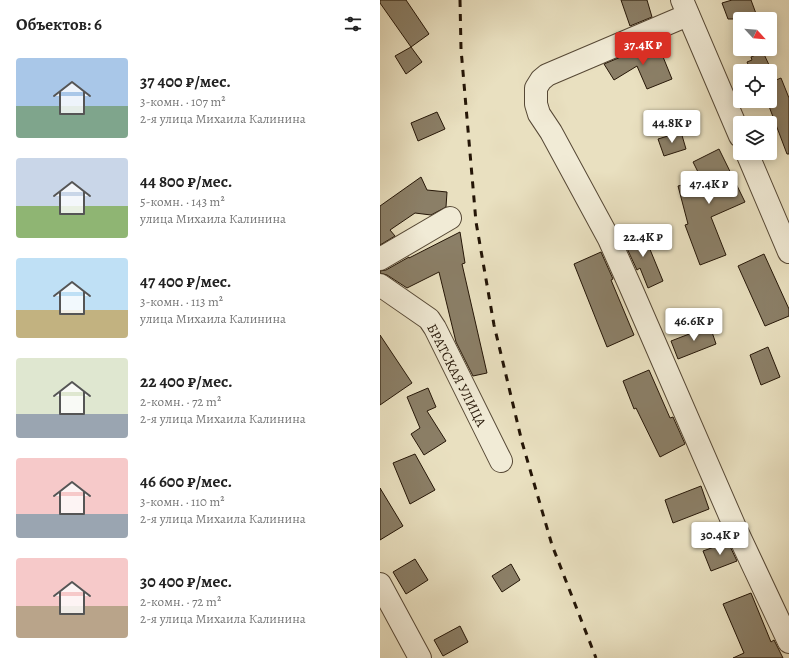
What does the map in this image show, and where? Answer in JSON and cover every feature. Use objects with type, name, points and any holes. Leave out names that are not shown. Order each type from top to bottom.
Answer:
[{"type":"street","points":[[733,120],[685,7],[547,75],[540,80],[536,88],[536,104],[539,114],[551,132],[608,239],[634,295],[734,525],[789,642]]},
{"type":"street","points":[[750,160],[789,252]]},
{"type":"street","points":[[380,259],[450,218]]},
{"type":"street","name":"БРАТСКАЯ УЛИЦА","points":[[380,285],[429,319],[435,328],[501,461]]},
{"type":"street","points":[[380,584],[420,658]]},
{"type":"building","points":[[380,0],[406,0],[429,34],[411,47],[380,3]]},
{"type":"building","points":[[621,0],[647,0],[652,17],[630,26]]},
{"type":"building","points":[[732,0],[751,0],[755,12],[733,12],[733,19],[728,19],[722,3]]},
{"type":"building","points":[[657,42],[672,79],[647,89],[637,66],[614,80],[604,64]]},
{"type":"building","points":[[411,47],[422,62],[406,74],[395,56]]},
{"type":"building","points":[[765,56],[769,64],[748,64],[747,62],[752,60],[751,57]]},
{"type":"building","points":[[781,78],[789,98],[789,154],[787,154],[777,128],[777,116],[773,116],[770,108],[777,108],[777,80]]},
{"type":"building","points":[[437,112],[445,129],[418,141],[411,123]]},
{"type":"building","points":[[681,132],[686,149],[664,156],[658,139]]},
{"type":"building","points":[[719,149],[745,202],[711,217],[726,255],[700,265],[685,225],[688,224],[678,186],[702,180],[693,162]]},
{"type":"building","points":[[421,177],[427,190],[447,192],[446,207],[431,215],[415,213],[390,230],[395,236],[380,245],[380,206]]},
{"type":"building","points":[[642,230],[663,281],[648,288],[640,268],[637,270],[624,242],[628,240],[627,236]]},
{"type":"building","points":[[460,232],[465,263],[462,264],[487,373],[473,376],[456,342],[439,272],[407,288],[387,275],[380,273],[380,271],[386,270]]},
{"type":"building","points":[[601,252],[634,335],[607,347],[574,264]]},
{"type":"building","points":[[764,254],[789,309],[789,316],[765,326],[738,266]]},
{"type":"building","points":[[710,326],[716,344],[678,359],[671,341]]},
{"type":"building","points":[[380,335],[412,383],[380,405]]},
{"type":"building","points":[[768,347],[780,377],[761,385],[750,355]]},
{"type":"building","points":[[649,370],[670,418],[673,417],[685,444],[660,457],[636,408],[634,409],[623,381]]},
{"type":"building","points":[[428,388],[436,407],[427,411],[446,441],[424,455],[411,434],[420,428],[407,397]]},
{"type":"building","points":[[415,454],[435,490],[410,504],[393,463]]},
{"type":"building","points":[[701,486],[709,509],[673,523],[665,500]]},
{"type":"building","points":[[380,488],[403,526],[380,540]]},
{"type":"building","points":[[728,542],[737,561],[711,571],[703,551]]},
{"type":"building","points":[[415,559],[428,580],[406,594],[393,572]]},
{"type":"building","points":[[511,564],[520,580],[502,592],[492,576]]},
{"type":"building","points":[[751,593],[771,642],[774,640],[783,658],[733,658],[744,653],[723,604]]},
{"type":"building","points":[[460,626],[468,642],[443,656],[434,640]]},
{"type":"railway","points":[[460,0],[461,49],[476,222],[494,325],[522,442],[552,545],[596,658]]}]
